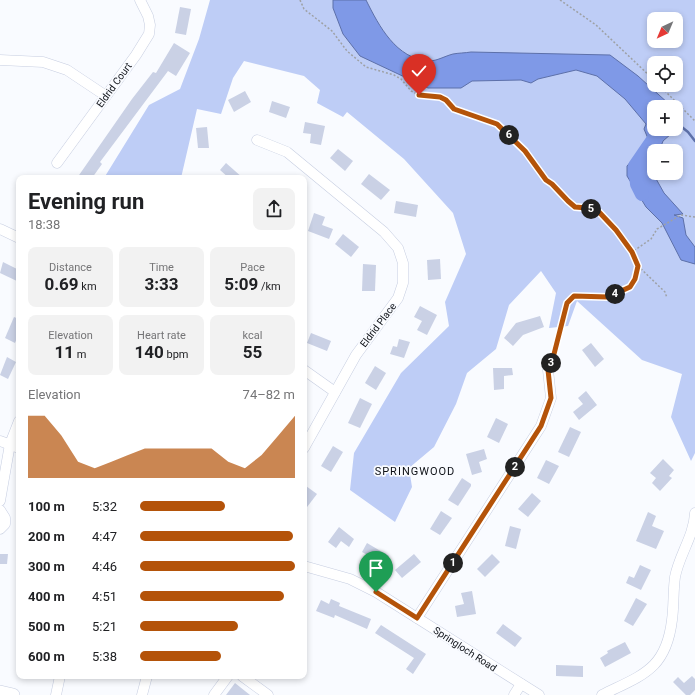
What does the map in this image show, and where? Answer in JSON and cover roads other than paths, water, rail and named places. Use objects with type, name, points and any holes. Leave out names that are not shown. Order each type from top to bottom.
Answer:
[{"type":"main road","points":[[0,692],[13,695]]},
{"type":"street","name":"Eldrid Court","points":[[57,163],[149,34],[150,25],[148,16],[140,0]]},
{"type":"street","points":[[0,60],[42,62],[67,70],[106,96]]},
{"type":"street","name":"Eldrid Place","points":[[257,140],[287,152],[384,232],[398,248],[402,258],[403,283],[398,298],[356,355],[307,443]]},
{"type":"street","points":[[0,229],[16,237]]},
{"type":"street","points":[[417,618],[541,426],[551,398],[548,370]]},
{"type":"street","points":[[307,372],[335,392]]},
{"type":"street","points":[[0,501],[10,444],[16,429]]},
{"type":"street","points":[[0,510],[5,518],[4,524],[0,529]]},
{"type":"street","points":[[602,695],[639,677],[651,669],[661,659],[667,645],[672,621],[676,576],[694,525],[695,513]]},
{"type":"street","name":"Springloch Road","points":[[307,567],[350,579],[376,592],[539,695]]},
{"type":"street","points":[[56,695],[59,679]]},
{"type":"street","points":[[142,695],[146,679]]},
{"type":"street","points":[[214,695],[226,679]]},
{"type":"street","points":[[246,679],[268,695]]},
{"type":"street","points":[[514,695],[521,684]]},
{"type":"water","points":[[333,0],[366,0],[390,40],[398,48],[417,59],[432,61],[453,54],[471,52],[610,55],[647,84],[647,92],[656,92],[665,100],[647,100],[647,136],[669,136],[662,144],[647,144],[647,180],[657,180],[664,193],[683,214],[674,215],[683,218],[686,235],[695,247],[695,264],[681,260],[662,223],[646,207],[627,176],[627,166],[649,141],[644,129],[646,124],[625,99],[597,76],[576,70],[538,79],[531,83],[521,80],[472,81],[461,88],[428,88],[360,56],[343,34],[333,8]]},
{"type":"waterway","points":[[683,128],[695,141]]},
{"type":"waterway","points":[[642,194],[637,184],[635,166],[656,136]]},
{"type":"district","name":"SPRINGWOOD","points":[[415,471]]}]
